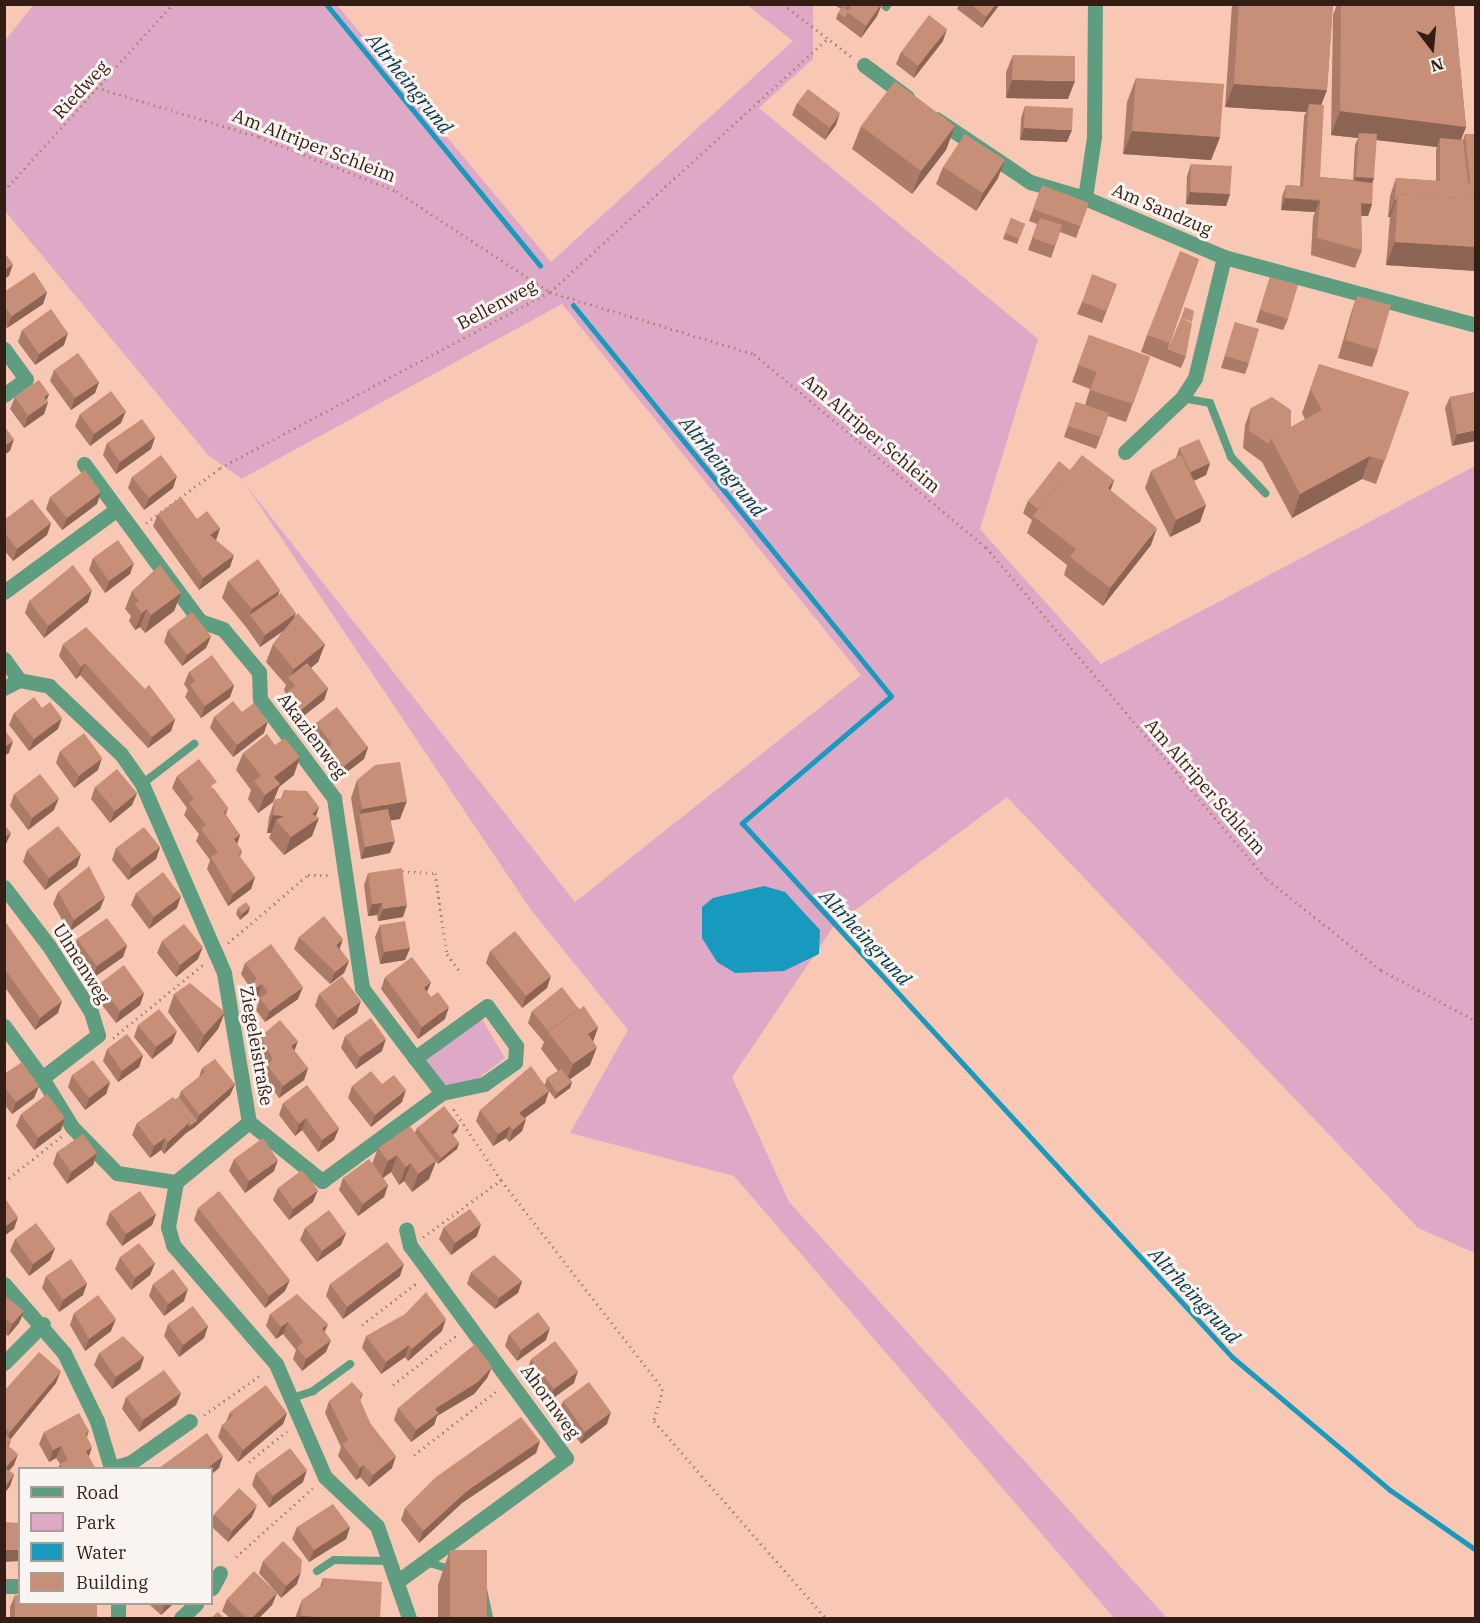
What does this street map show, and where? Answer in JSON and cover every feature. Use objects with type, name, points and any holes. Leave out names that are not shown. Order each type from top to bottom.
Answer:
[{"type":"street","points":[[1085,198],[1094,137],[1095,4]]},
{"type":"street","name":"Am Sandzug","points":[[864,65],[1030,182],[1085,198],[1224,257],[1476,325]]},
{"type":"street","points":[[1125,452],[1182,398],[1195,378],[1224,257]]},
{"type":"street","points":[[4,349],[26,379],[4,395]]},
{"type":"street","name":"Akazienweg","points":[[84,464],[200,621],[224,629],[259,672],[260,699],[334,798],[362,988],[442,1093]]},
{"type":"street","points":[[4,592],[117,509]]},
{"type":"street","points":[[4,659],[19,680],[4,688]]},
{"type":"street","name":"Ziegeleistraße","points":[[19,680],[49,686],[121,754],[141,784],[224,973],[249,1122],[176,1182]]},
{"type":"street","name":"Ulmenweg","points":[[4,887],[50,946],[91,1012],[98,1035]]},
{"type":"street","points":[[249,1122],[322,1182],[442,1093],[484,1084],[515,1062],[516,1046],[487,1006],[415,1058]]},
{"type":"street","points":[[4,1026],[42,1078],[72,1127],[117,1173],[176,1182],[168,1227],[173,1245],[276,1364],[292,1398],[299,1422],[325,1477],[377,1526],[409,1618]]},
{"type":"street","points":[[42,1078],[98,1035]]},
{"type":"street","name":"Ahornweg","points":[[398,1581],[429,1563],[566,1458],[410,1246],[406,1229]]},
{"type":"street","points":[[4,1284],[43,1324],[77,1378],[112,1467]]},
{"type":"street","points":[[4,1363],[43,1324]]},
{"type":"street","points":[[116,1467],[130,1463],[190,1421]]},
{"type":"street","points":[[213,1586],[220,1573]]},
{"type":"street","points":[[181,1618],[195,1605]]},
{"type":"lane","points":[[1182,398],[1210,403],[1231,457],[1265,493]]},
{"type":"lane","points":[[141,784],[194,744]]},
{"type":"lane","points":[[292,1398],[313,1391],[350,1364]]},
{"type":"lane","points":[[317,1571],[334,1560],[391,1561]]},
{"type":"lane","points":[[429,1563],[473,1574],[489,1604],[489,1618]]},
{"type":"path","name":"Riedweg","points":[[4,191],[102,88],[173,4]]},
{"type":"path","points":[[783,4],[826,40],[864,65]]},
{"type":"path","name":"Bellenweg","points":[[135,531],[220,468],[550,292],[826,40]]},
{"type":"path","name":"Am Altriper Schleim","points":[[102,88],[259,137],[396,191],[550,292],[754,354],[986,547],[1267,879],[1381,970],[1476,1021]]},
{"type":"path","points":[[384,872],[435,873],[447,954],[461,973]]},
{"type":"path","points":[[98,1035],[115,1038],[308,875],[328,874],[345,884]]},
{"type":"path","points":[[442,1093],[501,1180],[663,1389],[654,1421],[826,1618]]},
{"type":"path","points":[[4,1182],[72,1127]]},
{"type":"path","points":[[410,1246],[501,1180]]},
{"type":"path","points":[[362,1325],[430,1273]]},
{"type":"path","points":[[393,1385],[469,1325]]},
{"type":"path","points":[[190,1421],[276,1364]]},
{"type":"path","points":[[414,1455],[510,1380]]},
{"type":"path","points":[[249,1462],[299,1422]]},
{"type":"path","points":[[236,1557],[325,1477]]},
{"type":"green space","points":[[33,5],[337,5],[551,262],[793,41],[747,5],[813,5],[813,59],[759,108],[1038,339],[980,529],[1101,664],[1475,466],[1475,1253],[1418,1228],[1007,797],[834,926],[732,1077],[789,1202],[1167,1618],[1114,1618],[734,1176],[570,1133],[628,1030],[531,910],[245,485],[575,902],[861,675],[562,304],[241,479],[209,456],[5,211],[4,42]]},
{"type":"green space","points":[[482,1019],[505,1058],[471,1084],[441,1090],[420,1059]]},
{"type":"water","points":[[764,886],[785,892],[820,930],[819,954],[784,971],[735,973],[717,962],[702,938],[702,907],[713,898]]},
{"type":"building","points":[[853,4],[881,4],[866,26],[847,12]]},
{"type":"building","points":[[971,4],[996,4],[986,17]]},
{"type":"building","points":[[1239,4],[1333,4],[1327,90],[1234,84]]},
{"type":"building","points":[[1341,4],[1454,4],[1466,127],[1340,111]]},
{"type":"building","points":[[843,6],[848,11],[845,18],[838,13]]},
{"type":"building","points":[[929,15],[947,29],[918,66],[901,52]]},
{"type":"building","points":[[1013,55],[1075,56],[1075,81],[1012,80]]},
{"type":"building","points":[[1136,78],[1224,84],[1220,137],[1132,131]]},
{"type":"building","points":[[895,81],[955,126],[921,171],[861,126]]},
{"type":"building","points":[[808,89],[840,113],[830,128],[797,103]]},
{"type":"building","points":[[1309,104],[1324,105],[1320,177],[1373,183],[1372,204],[1285,198],[1286,185],[1303,187]]},
{"type":"building","points":[[1025,106],[1073,108],[1072,130],[1024,128]]},
{"type":"building","points":[[1359,133],[1377,134],[1374,178],[1356,177]]},
{"type":"building","points":[[965,134],[1005,160],[983,193],[943,167]]},
{"type":"building","points":[[1465,134],[1476,134],[1476,199],[1398,194],[1395,200],[1396,178],[1470,183]]},
{"type":"building","points":[[1440,138],[1463,140],[1468,183],[1440,181]]},
{"type":"building","points":[[1191,164],[1232,166],[1230,194],[1190,192]]},
{"type":"building","points":[[1042,185],[1089,203],[1080,226],[1033,209]]},
{"type":"building","points":[[1398,194],[1476,199],[1476,247],[1395,242]]},
{"type":"building","points":[[1320,199],[1361,202],[1362,250],[1317,238]]},
{"type":"building","points":[[1011,218],[1025,224],[1019,239],[1005,233]]},
{"type":"building","points":[[1040,218],[1062,225],[1055,246],[1032,238]]},
{"type":"building","points":[[1180,251],[1199,259],[1170,343],[1147,335]]},
{"type":"building","points":[[4,252],[13,264],[4,270]]},
{"type":"building","points":[[34,272],[47,292],[12,316],[4,306],[4,292]]},
{"type":"building","points":[[1092,274],[1117,284],[1106,311],[1082,302]]},
{"type":"building","points":[[1270,277],[1298,285],[1288,319],[1260,310]]},
{"type":"building","points":[[1357,296],[1391,305],[1378,350],[1345,340]]},
{"type":"building","points":[[1185,307],[1194,311],[1192,322],[1181,318]]},
{"type":"building","points":[[51,309],[68,333],[39,354],[22,330]]},
{"type":"building","points":[[1181,318],[1192,323],[1186,356],[1168,349]]},
{"type":"building","points":[[1235,322],[1259,329],[1249,363],[1225,356]]},
{"type":"building","points":[[1089,335],[1150,357],[1133,404],[1090,390],[1097,372],[1078,365]]},
{"type":"building","points":[[78,353],[99,382],[75,398],[54,370]]},
{"type":"building","points":[[1319,364],[1409,392],[1385,461],[1370,456],[1300,494],[1271,438],[1322,410],[1311,390]]},
{"type":"building","points":[[39,380],[49,394],[44,397],[48,402],[28,416],[15,397]]},
{"type":"building","points":[[111,391],[126,411],[94,434],[80,414]]},
{"type":"building","points":[[1476,392],[1476,430],[1457,434],[1450,397]]},
{"type":"building","points":[[1272,397],[1291,410],[1291,427],[1271,438],[1269,444],[1249,431],[1251,408]]},
{"type":"building","points":[[1076,402],[1109,413],[1101,437],[1068,426]]},
{"type":"building","points":[[142,419],[155,437],[120,462],[107,443]]},
{"type":"building","points":[[4,426],[14,439],[4,446]]},
{"type":"building","points":[[1199,439],[1210,463],[1191,472],[1179,448]]},
{"type":"building","points":[[161,455],[177,476],[149,498],[132,477]]},
{"type":"building","points":[[1082,455],[1114,480],[1108,488],[1157,528],[1110,588],[1070,557],[1076,549],[1033,516]]},
{"type":"building","points":[[1181,455],[1206,505],[1176,520],[1151,471]]},
{"type":"building","points":[[1059,461],[1070,470],[1038,509],[1028,501]]},
{"type":"building","points":[[85,470],[101,492],[67,518],[50,497]]},
{"type":"building","points":[[181,497],[197,519],[207,511],[220,528],[210,535],[234,555],[203,578],[158,514]]},
{"type":"building","points":[[32,499],[51,523],[17,549],[4,532],[4,520]]},
{"type":"building","points":[[118,540],[134,563],[109,581],[93,558]]},
{"type":"building","points":[[258,559],[280,590],[252,609],[228,581]]},
{"type":"building","points":[[73,565],[92,590],[48,626],[29,601]]},
{"type":"building","points":[[160,565],[181,593],[151,615],[147,609],[142,613],[135,604],[139,601],[132,591]]},
{"type":"building","points":[[281,593],[296,613],[265,635],[250,615]]},
{"type":"building","points":[[192,612],[211,636],[187,655],[168,630]]},
{"type":"building","points":[[298,613],[325,644],[294,669],[273,644]]},
{"type":"building","points":[[86,627],[145,689],[149,685],[175,719],[152,737],[85,663],[81,667],[63,644]]},
{"type":"building","points":[[212,655],[234,685],[205,706],[190,685],[195,681],[189,672]]},
{"type":"building","points":[[307,663],[328,688],[301,710],[287,692],[295,686],[288,678]]},
{"type":"building","points":[[34,697],[42,708],[50,702],[62,718],[34,739],[14,713]]},
{"type":"building","points":[[233,701],[242,712],[254,703],[268,721],[237,745],[214,717]]},
{"type":"building","points":[[337,707],[368,747],[343,767],[328,747],[332,744],[316,723]]},
{"type":"building","points":[[4,729],[13,741],[4,747]]},
{"type":"building","points":[[84,733],[102,758],[79,776],[60,751]]},
{"type":"building","points":[[267,734],[275,745],[285,738],[300,757],[274,777],[280,784],[265,795],[254,781],[261,776],[243,753]]},
{"type":"building","points":[[199,759],[217,782],[211,786],[228,808],[223,812],[240,835],[234,839],[242,851],[238,854],[255,877],[233,894],[211,857],[218,852],[201,829],[206,825],[189,803],[194,799],[177,776]]},
{"type":"building","points":[[400,762],[407,801],[362,809],[357,780],[375,765]]},
{"type":"building","points":[[117,769],[137,793],[115,811],[95,787]]},
{"type":"building","points":[[40,774],[59,798],[32,818],[14,794]]},
{"type":"building","points":[[284,790],[307,791],[319,807],[312,814],[319,818],[291,837],[276,820],[284,816],[273,815],[275,799],[283,798]]},
{"type":"building","points":[[388,809],[395,841],[365,847],[359,814]]},
{"type":"building","points":[[4,824],[11,833],[4,837]]},
{"type":"building","points":[[58,826],[81,854],[49,878],[27,850]]},
{"type":"building","points":[[144,827],[160,847],[132,868],[116,848]]},
{"type":"building","points":[[89,866],[105,897],[74,920],[58,892]]},
{"type":"building","points":[[402,868],[407,905],[383,909],[382,903],[372,904],[368,873]]},
{"type":"building","points":[[163,872],[181,896],[154,917],[136,893]]},
{"type":"building","points":[[246,902],[250,907],[242,914],[238,908]]},
{"type":"building","points":[[324,916],[343,939],[336,945],[349,961],[335,972],[299,937]]},
{"type":"building","points":[[107,918],[127,945],[97,966],[77,939]]},
{"type":"building","points":[[4,920],[62,1001],[40,1018],[4,968]]},
{"type":"building","points":[[405,921],[410,948],[384,952],[380,925]]},
{"type":"building","points":[[184,924],[203,947],[180,965],[162,941]]},
{"type":"building","points":[[515,931],[551,976],[526,996],[490,951]]},
{"type":"building","points":[[271,944],[303,987],[270,1011],[260,998],[268,992],[262,984],[253,990],[250,985],[257,979],[245,963]]},
{"type":"building","points":[[412,957],[431,982],[424,988],[431,997],[438,992],[449,1007],[422,1027],[385,977]]},
{"type":"building","points":[[124,965],[144,993],[120,1011],[99,984]]},
{"type":"building","points":[[342,976],[361,1001],[338,1018],[319,994]]},
{"type":"building","points":[[190,983],[225,1012],[204,1035],[174,994]]},
{"type":"building","points":[[562,987],[579,1009],[548,1031],[532,1011]]},
{"type":"building","points":[[584,1006],[598,1027],[588,1034],[597,1047],[573,1064],[548,1032]]},
{"type":"building","points":[[159,1009],[177,1031],[156,1047],[138,1025]]},
{"type":"building","points":[[371,1018],[386,1039],[360,1057],[345,1036]]},
{"type":"building","points":[[280,1020],[298,1041],[291,1046],[308,1068],[283,1086],[267,1065],[273,1060],[261,1036]]},
{"type":"building","points":[[127,1034],[143,1055],[122,1071],[107,1049]]},
{"type":"building","points":[[215,1059],[235,1084],[199,1115],[181,1091],[205,1072],[202,1068]]},
{"type":"building","points":[[93,1060],[110,1082],[89,1098],[72,1075]]},
{"type":"building","points":[[22,1062],[39,1086],[16,1102],[4,1086],[4,1074]]},
{"type":"building","points":[[531,1066],[549,1091],[519,1113],[526,1119],[513,1130],[510,1126],[498,1134],[480,1110]]},
{"type":"building","points":[[561,1069],[572,1082],[557,1093],[547,1078]]},
{"type":"building","points":[[371,1071],[382,1084],[394,1075],[406,1090],[375,1115],[352,1086]]},
{"type":"building","points":[[307,1085],[339,1128],[322,1140],[306,1118],[299,1124],[283,1103]]},
{"type":"building","points":[[47,1094],[65,1118],[38,1138],[21,1114]]},
{"type":"building","points":[[173,1097],[190,1122],[168,1142],[165,1138],[154,1146],[137,1123]]},
{"type":"building","points":[[179,1097],[197,1121],[188,1127],[190,1122],[175,1100]]},
{"type":"building","points":[[444,1106],[459,1125],[451,1132],[459,1143],[441,1158],[417,1128]]},
{"type":"building","points":[[410,1126],[436,1161],[418,1174],[411,1163],[406,1167],[397,1155],[388,1161],[378,1148]]},
{"type":"building","points":[[83,1134],[97,1153],[71,1172],[57,1152]]},
{"type":"building","points":[[263,1138],[278,1160],[249,1181],[234,1159]]},
{"type":"building","points":[[369,1159],[388,1185],[363,1204],[343,1178]]},
{"type":"building","points":[[302,1170],[318,1190],[293,1209],[278,1188]]},
{"type":"building","points":[[140,1191],[156,1214],[126,1234],[110,1212]]},
{"type":"building","points":[[219,1191],[290,1280],[269,1296],[198,1208]]},
{"type":"building","points":[[4,1197],[18,1217],[4,1227]]},
{"type":"building","points":[[470,1209],[481,1224],[455,1243],[444,1227]]},
{"type":"building","points":[[329,1210],[346,1233],[322,1251],[305,1228]]},
{"type":"building","points":[[36,1223],[55,1248],[33,1264],[15,1239]]},
{"type":"building","points":[[387,1242],[404,1264],[347,1307],[330,1284]]},
{"type":"building","points":[[139,1243],[155,1263],[135,1278],[120,1257]]},
{"type":"building","points":[[494,1255],[522,1281],[499,1298],[471,1272]]},
{"type":"building","points":[[71,1259],[87,1283],[63,1300],[46,1276]]},
{"type":"building","points":[[173,1269],[188,1289],[168,1304],[153,1284]]},
{"type":"building","points":[[426,1292],[446,1319],[412,1349],[409,1345],[386,1362],[366,1336],[405,1314]]},
{"type":"building","points":[[297,1294],[328,1324],[322,1328],[331,1340],[306,1359],[297,1347],[303,1342],[288,1322],[281,1327],[270,1314]]},
{"type":"building","points":[[4,1295],[24,1311],[12,1324],[7,1320],[4,1322]]},
{"type":"building","points":[[98,1295],[116,1319],[89,1339],[74,1313]]},
{"type":"building","points":[[193,1306],[208,1326],[183,1345],[168,1324]]},
{"type":"building","points":[[538,1312],[550,1328],[521,1350],[509,1334]]},
{"type":"building","points":[[123,1336],[144,1357],[116,1377],[99,1353]]},
{"type":"building","points":[[555,1341],[578,1371],[554,1389],[531,1359]]},
{"type":"building","points":[[475,1344],[492,1367],[478,1382],[435,1409],[439,1413],[416,1430],[398,1408]]},
{"type":"building","points":[[39,1352],[61,1371],[10,1432],[4,1427],[4,1391]]},
{"type":"building","points":[[164,1370],[181,1393],[143,1420],[126,1397]]},
{"type":"building","points":[[352,1382],[363,1394],[359,1397],[370,1423],[396,1456],[373,1475],[364,1465],[360,1468],[342,1444],[348,1440],[329,1401]]},
{"type":"building","points":[[589,1382],[611,1412],[585,1432],[563,1401]]},
{"type":"building","points":[[266,1385],[287,1413],[243,1450],[222,1425],[233,1416],[230,1412]]},
{"type":"building","points":[[79,1413],[89,1431],[85,1433],[92,1447],[86,1451],[94,1467],[62,1467],[60,1464],[68,1460],[61,1446],[53,1450],[44,1432]]},
{"type":"building","points":[[521,1417],[540,1441],[467,1491],[423,1531],[405,1508],[436,1477]]},
{"type":"building","points":[[207,1433],[223,1456],[208,1467],[160,1467]]},
{"type":"building","points":[[4,1434],[11,1439],[7,1445],[4,1442]]},
{"type":"building","points":[[4,1442],[18,1454],[5,1468],[14,1474],[5,1487]]},
{"type":"building","points":[[290,1448],[307,1470],[273,1496],[256,1473]]},
{"type":"building","points":[[239,1488],[257,1505],[232,1531],[214,1514]]},
{"type":"building","points":[[333,1504],[350,1527],[314,1550],[297,1527]]},
{"type":"building","points":[[4,1522],[18,1523],[18,1550],[4,1550]]},
{"type":"building","points":[[283,1541],[302,1560],[301,1572],[286,1586],[263,1561]]},
{"type":"building","points":[[450,1550],[487,1550],[487,1618],[450,1618]]},
{"type":"building","points":[[254,1571],[277,1593],[252,1618],[247,1618],[227,1599]]},
{"type":"building","points":[[323,1578],[382,1582],[380,1618],[301,1616],[302,1600],[323,1585]]},
{"type":"building","points":[[15,1595],[18,1595],[18,1605],[97,1605],[97,1618],[15,1618]]},
{"type":"building","points":[[218,1612],[224,1618],[211,1618]]},
{"type":"waterway","name":"Altrheingrund","points":[[326,4],[540,265]]},
{"type":"waterway","name":"Altrheingrund","points":[[573,305],[891,696],[742,823],[1232,1357],[1390,1490],[1476,1550]]}]
